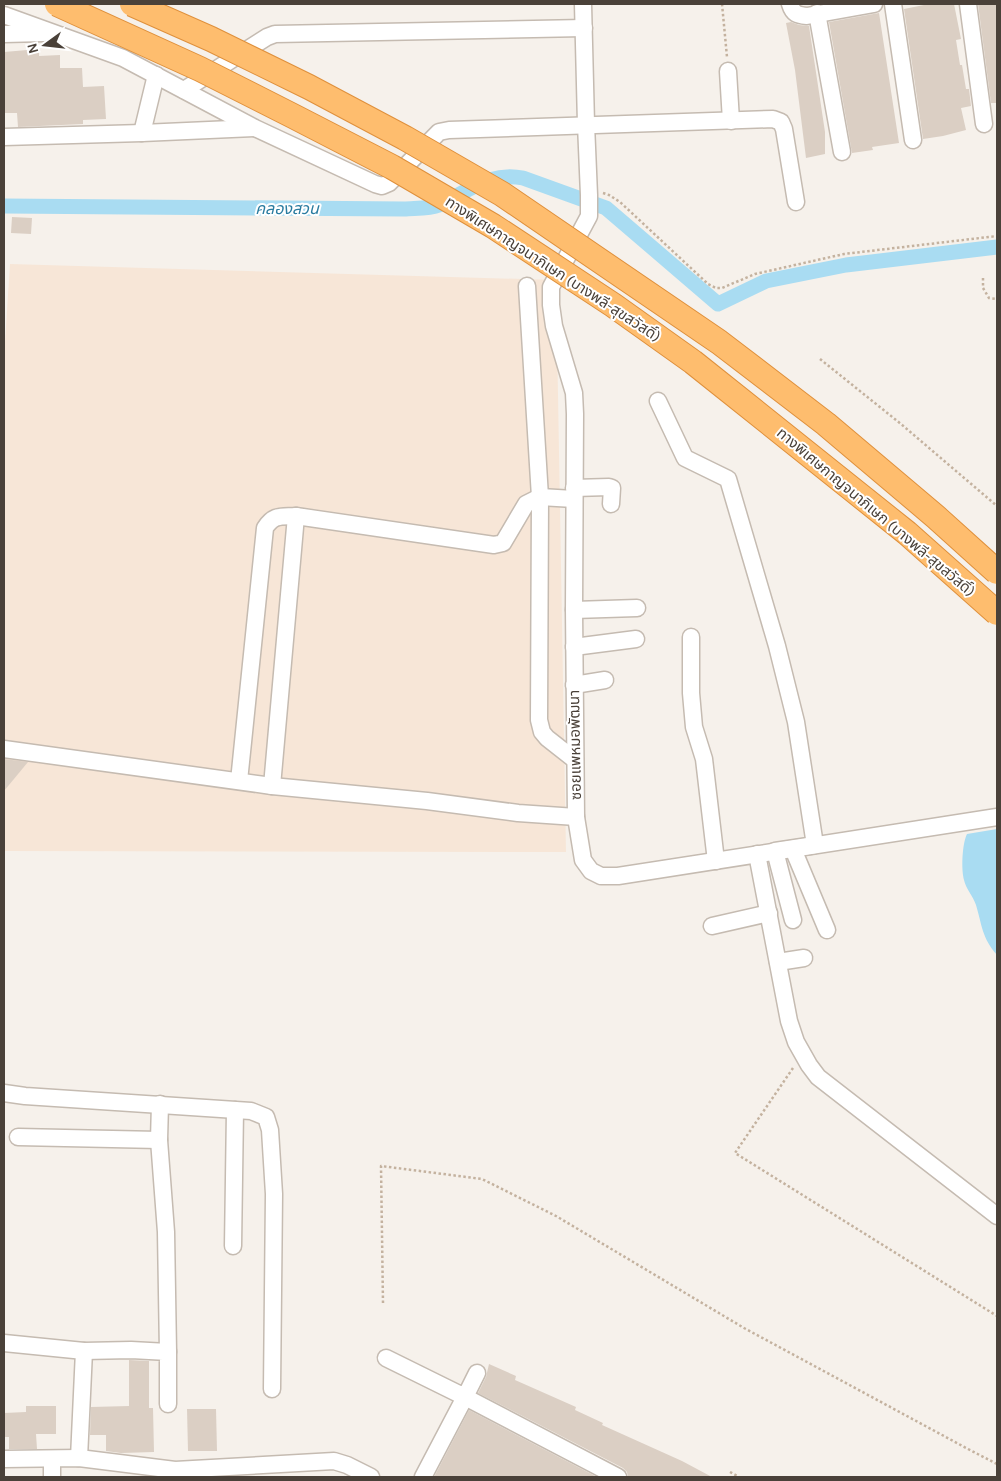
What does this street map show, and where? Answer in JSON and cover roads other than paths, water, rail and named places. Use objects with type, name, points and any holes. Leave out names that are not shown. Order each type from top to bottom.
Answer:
[{"type":"highway","name":"ทางพิเศษกาญจนาภิเษก (บางพลี-สุขสวัสดิ์)","points":[[57,4],[200,69],[392,166],[493,226],[613,305],[693,362],[907,533],[997,613]]},
{"type":"highway","name":"ทางพิเศษกาญจนาภิเษก (บางพลี-สุขสวัสดิ์)","points":[[132,4],[211,39],[309,87],[405,138],[502,194],[719,342],[826,424],[936,517],[997,572]]},
{"type":"street","points":[[583,4],[586,124]]},
{"type":"street","points":[[790,4],[792,11],[797,15],[807,16],[867,4]]},
{"type":"street","points":[[893,4],[913,140]]},
{"type":"street","points":[[968,4],[984,124]]},
{"type":"street","points":[[817,13],[842,152]]},
{"type":"street","points":[[4,15],[123,58],[255,128],[382,186],[389,183],[439,132],[458,129],[586,124],[773,119],[781,122],[784,129],[796,202]]},
{"type":"street","points":[[184,90],[267,36],[275,34],[584,28]]},
{"type":"street","points":[[4,34],[54,33]]},
{"type":"street","points":[[728,71],[732,121]]},
{"type":"street","points":[[142,134],[156,75]]},
{"type":"street","name":"ซอยแพหมอพัฒนา","points":[[586,124],[589,216],[551,286],[554,326],[574,393],[576,817],[583,860],[591,871],[601,876],[618,876],[997,817]]},
{"type":"street","points":[[4,137],[142,134],[255,128]]},
{"type":"street","points":[[527,286],[540,497],[539,720],[542,732],[547,738],[575,760]]},
{"type":"street","points":[[658,401],[684,458],[728,479],[777,646],[796,722],[815,845],[775,851],[793,920]]},
{"type":"street","points":[[239,781],[265,528],[270,520],[277,517],[296,516],[494,545],[503,543],[526,504],[540,497],[574,494],[609,487],[613,491],[612,504]]},
{"type":"street","points":[[272,786],[296,516]]},
{"type":"street","points":[[574,610],[637,608]]},
{"type":"street","points":[[691,637],[691,693],[694,726],[704,759],[716,861]]},
{"type":"street","points":[[574,647],[636,639]]},
{"type":"street","points":[[574,685],[606,680]]},
{"type":"street","points":[[4,749],[272,786],[428,801],[518,813],[576,817]]},
{"type":"street","points":[[793,849],[827,930]]},
{"type":"street","points":[[757,854],[790,1022],[796,1042],[809,1065],[818,1077],[997,1216]]},
{"type":"street","points":[[712,926],[769,913]]},
{"type":"street","points":[[778,962],[804,958]]},
{"type":"street","points":[[4,1093],[251,1111],[266,1117],[270,1130],[274,1194],[272,1389]]},
{"type":"street","points":[[160,1104],[159,1140],[166,1232],[168,1404]]},
{"type":"street","points":[[233,1246],[235,1110]]},
{"type":"street","points":[[18,1137],[159,1140]]},
{"type":"street","points":[[4,1343],[84,1351],[131,1350],[168,1352]]},
{"type":"street","points":[[79,1458],[84,1351]]},
{"type":"street","points":[[386,1358],[618,1477]]},
{"type":"street","points":[[423,1477],[477,1373]]},
{"type":"street","points":[[4,1459],[79,1458],[176,1474],[334,1461],[371,1477]]},
{"type":"street","points":[[52,1459],[52,1477]]},
{"type":"water","points":[[997,829],[997,955],[985,937],[976,905],[965,883],[962,864],[967,834]]},
{"type":"waterway","name":"คลองสวน","points":[[4,206],[404,209],[439,205],[479,184],[500,177],[523,178],[606,208],[718,304],[766,281],[846,265],[997,247]]}]
